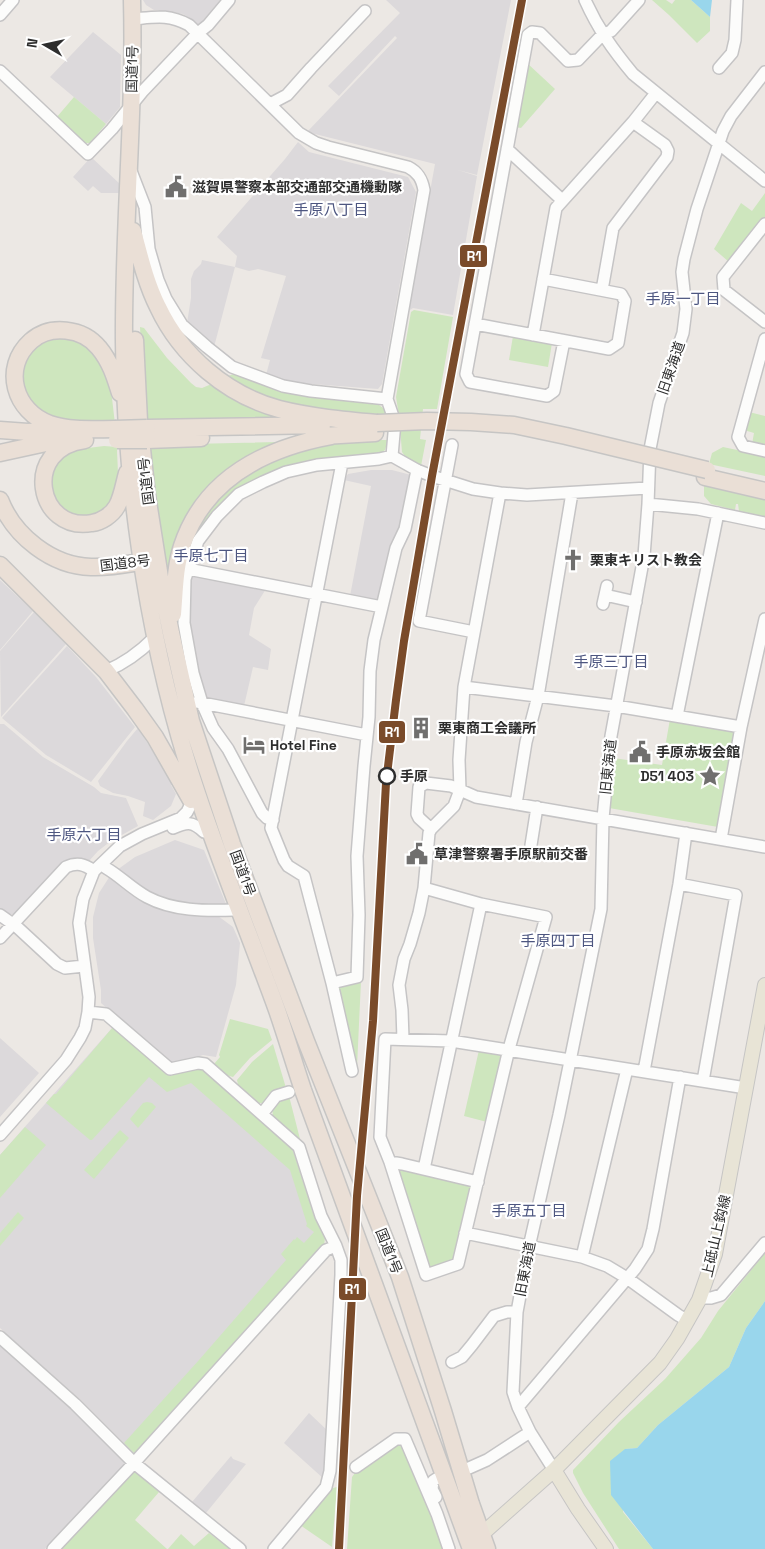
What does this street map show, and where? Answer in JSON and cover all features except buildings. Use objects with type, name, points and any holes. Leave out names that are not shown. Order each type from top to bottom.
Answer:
[{"type":"highway","name":"国道1号","points":[[132,0],[130,168],[124,302],[124,378],[119,431],[130,464],[149,560],[171,633],[195,701],[191,721],[232,844],[306,1041],[400,1276],[471,1504],[485,1541]]},
{"type":"highway","name":"国道1号","points":[[130,168],[139,421],[147,495],[149,560],[155,637],[197,803],[278,1012],[303,1090],[471,1549]]},
{"type":"highway","points":[[133,231],[149,286],[168,325],[193,358],[215,376],[239,393],[279,409],[376,428]]},
{"type":"highway","points":[[84,434],[40,419],[23,405],[17,394],[15,371],[18,360],[31,341],[48,332],[71,331],[89,339],[98,346],[116,380],[119,431]]},
{"type":"highway","points":[[171,633],[178,564],[182,545],[199,510],[212,494],[241,468],[266,455],[293,445],[376,428],[436,421],[514,425],[566,436],[706,473],[765,491]]},
{"type":"highway","points":[[147,434],[376,428]]},
{"type":"highway","points":[[0,430],[84,434],[119,431],[147,434],[332,436]]},
{"type":"highway","points":[[0,453],[84,434]]},
{"type":"highway","points":[[84,434],[55,453],[44,471],[44,485],[49,504],[64,520],[76,524],[86,524],[96,522],[108,516],[116,508],[130,464]]},
{"type":"highway","points":[[706,473],[765,483]]},
{"type":"highway","name":"国道8号","points":[[0,500],[16,527],[34,545],[51,556],[70,563],[90,567],[149,560]]},
{"type":"highway","points":[[0,565],[106,671],[155,737],[197,803],[204,832],[273,1014],[289,1048]]},
{"type":"highway","points":[[197,803],[209,802],[212,793],[212,783]]},
{"type":"main road","name":"上砥山上鈎線","points":[[471,1549],[485,1541],[660,1362],[688,1321],[700,1298],[715,1254],[765,985]]},
{"type":"main road","points":[[554,1470],[606,1549]]},
{"type":"street","points":[[0,15],[13,0]]},
{"type":"street","points":[[0,71],[88,154],[142,92],[198,33],[208,25],[229,0]]},
{"type":"street","points":[[585,0],[602,35],[633,74],[765,181]]},
{"type":"street","points":[[564,341],[554,391],[546,396],[470,382],[466,374],[528,36],[532,32],[540,33],[568,60],[578,60],[602,35],[611,31],[639,0]]},
{"type":"street","points":[[719,68],[732,53],[736,40],[738,0]]},
{"type":"street","points":[[270,104],[287,95],[365,11]]},
{"type":"street","points":[[133,18],[176,18],[189,25],[299,133],[316,143],[408,167],[419,176],[424,190],[387,399],[396,422],[392,456]]},
{"type":"street","name":"旧東海道","points":[[554,1470],[530,1432],[513,1392],[517,1312],[529,1246],[552,1149],[601,909],[603,818],[611,736],[644,556],[650,449],[659,403],[683,334],[686,309],[682,272],[684,259],[697,208],[723,131],[731,116],[765,72]]},
{"type":"street","points":[[533,335],[556,208],[633,122],[656,93]]},
{"type":"street","points":[[602,290],[613,228],[667,156],[668,151],[665,145],[633,122]]},
{"type":"street","points":[[506,149],[562,200]]},
{"type":"street","points":[[130,168],[145,207],[149,249],[158,280],[166,299],[182,325],[232,367],[283,386],[311,392],[387,399]]},
{"type":"street","points":[[765,224],[760,239],[723,277],[724,290],[765,322]]},
{"type":"street","points":[[475,324],[609,349],[618,343],[626,301],[621,294],[543,279]]},
{"type":"street","points":[[765,339],[738,437],[743,446],[765,451]]},
{"type":"street","points":[[452,445],[419,621],[474,632]]},
{"type":"street","points":[[273,820],[262,813],[228,750],[195,701],[193,673],[184,623],[185,578],[198,541],[217,516],[239,494],[286,472],[317,465],[392,456],[417,470],[445,480],[474,489],[500,493],[527,494],[648,488]]},
{"type":"street","points":[[342,463],[271,828],[288,866],[304,876],[352,1071]]},
{"type":"street","points":[[332,984],[357,977],[358,856],[364,766],[370,717],[370,671],[374,640],[396,548],[405,530],[417,470]]},
{"type":"street","points":[[516,804],[526,742],[538,696],[572,492]]},
{"type":"street","points":[[403,1039],[399,985],[404,959],[410,944],[424,888],[429,834],[454,806],[460,790],[459,760],[464,687],[500,493]]},
{"type":"street","points":[[648,504],[698,509],[765,523]]},
{"type":"street","points":[[678,716],[718,513]]},
{"type":"street","points":[[188,569],[382,607]]},
{"type":"street","points":[[605,595],[636,602]]},
{"type":"street","points":[[721,840],[741,727],[760,667],[765,619]]},
{"type":"street","points":[[106,671],[128,661],[155,637]]},
{"type":"street","points":[[464,687],[616,706],[741,727]]},
{"type":"street","points":[[195,701],[367,735]]},
{"type":"street","points":[[429,834],[417,814],[419,787],[426,783],[451,786],[476,797],[765,847]]},
{"type":"street","points":[[0,1135],[66,1060],[85,1028],[88,1012],[87,980],[80,938],[80,915],[83,899],[92,876],[120,846],[142,834],[181,818],[197,803]]},
{"type":"street","points":[[531,845],[537,807]]},
{"type":"street","points":[[92,876],[106,868],[126,851],[185,823],[198,826],[204,832]]},
{"type":"street","points":[[644,1071],[679,884],[686,833]]},
{"type":"street","points":[[0,938],[66,867],[73,864],[86,865],[92,876]]},
{"type":"street","points":[[106,868],[146,897],[160,902],[208,911],[234,910]]},
{"type":"street","points":[[679,884],[736,895],[703,1081]]},
{"type":"street","points":[[424,888],[481,904],[546,917],[509,1049],[458,1264],[426,1274],[390,1162],[380,1137],[385,1039],[451,1041],[509,1049],[746,1088]]},
{"type":"street","points":[[424,1170],[481,904]]},
{"type":"street","points":[[0,915],[57,964],[66,968],[84,966]]},
{"type":"street","points":[[88,1012],[106,1014],[170,1069],[198,1063],[205,1064],[298,1147],[321,1216],[341,1260],[330,1471],[326,1487],[274,1549]]},
{"type":"street","points":[[582,1257],[627,1068]]},
{"type":"street","points":[[518,1407],[635,1269],[648,1249],[655,1220],[680,1077]]},
{"type":"street","points":[[262,1114],[276,1096],[289,1092]]},
{"type":"street","points":[[390,1162],[478,1182]]},
{"type":"street","points":[[464,1234],[582,1257],[607,1266],[688,1321]]},
{"type":"street","points":[[700,1298],[721,1295],[765,1243]]},
{"type":"street","points":[[53,1549],[134,1463],[326,1250],[336,1246]]},
{"type":"street","points":[[452,1362],[462,1357],[494,1316],[507,1312],[517,1312]]},
{"type":"street","points":[[0,1336],[75,1404],[134,1463],[240,1549]]},
{"type":"street","points":[[469,1468],[487,1460],[530,1432]]},
{"type":"street","points":[[356,1467],[396,1439],[405,1439],[437,1514],[449,1549]]},
{"type":"street","points":[[436,1479],[433,1481],[432,1489],[449,1527],[455,1549]]},
{"type":"shaded area","points":[[143,0],[220,0],[200,24],[196,24],[183,14],[154,10],[146,5]]},
{"type":"shaded area","points":[[386,0],[511,0],[477,175],[458,170],[477,176],[453,315],[413,308],[410,310],[409,308],[435,164],[307,132],[397,38],[395,36],[339,96],[328,86],[400,13]]},
{"type":"shaded area","points":[[93,32],[121,55],[120,107],[106,124],[50,77]]},
{"type":"shaded area","points":[[298,142],[309,152],[408,177],[416,192],[382,384],[378,389],[299,383],[266,375],[270,360],[261,358],[286,276],[258,269],[249,271],[235,267],[237,256],[217,237]]},
{"type":"shaded area","points":[[91,157],[120,184],[119,193],[101,193],[93,186],[88,191],[73,177]]},
{"type":"shaded area","points":[[202,260],[235,267],[214,347],[187,323],[191,298],[191,279]]},
{"type":"shaded area","points":[[371,470],[392,470],[411,475],[400,530],[378,600],[375,602],[350,596],[371,486],[344,480],[348,474]]},
{"type":"shaded area","points":[[194,575],[266,589],[254,608],[249,635],[271,649],[268,670],[253,667],[244,706],[206,699],[203,693],[190,637],[190,578]]},
{"type":"shaded area","points":[[0,580],[33,611],[0,650]]},
{"type":"shaded area","points":[[34,612],[66,644],[1,717],[0,651]]},
{"type":"shaded area","points":[[67,646],[96,677],[135,727],[91,782],[46,755],[2,718]]},
{"type":"shaded area","points":[[0,724],[4,724],[43,757],[101,793],[126,798],[138,826],[111,841],[89,861],[77,859],[15,914],[7,914],[0,908]]},
{"type":"shaded area","points":[[138,728],[173,784],[171,785],[176,794],[171,806],[153,820],[143,816],[145,802],[113,793],[100,786],[98,781]]},
{"type":"shaded area","points":[[175,840],[204,850],[226,904],[221,906],[201,906],[169,901],[156,896],[117,870],[135,857]]},
{"type":"shaded area","points":[[110,876],[205,916],[218,916],[233,927],[240,943],[236,985],[216,1057],[203,1055],[177,1064],[169,1063],[101,1003],[101,990],[93,938],[93,917],[99,893]]},
{"type":"shaded area","points":[[113,1027],[170,1076],[197,1067],[293,1151],[314,1216],[325,1237],[135,1454],[80,1399],[0,1328],[0,1155]]},
{"type":"shaded area","points":[[0,1038],[39,1073],[0,1117]]},
{"type":"shaded area","points":[[0,1345],[81,1418],[126,1463],[45,1549],[0,1549]]},
{"type":"shaded area","points":[[309,1413],[328,1431],[324,1479],[284,1443]]},
{"type":"shaded area","points":[[231,1456],[233,1459],[246,1464],[206,1513],[192,1502]]},
{"type":"green space","points":[[652,0],[666,0],[672,4],[675,0],[691,0],[710,17],[710,31],[697,43]]},
{"type":"green space","points":[[527,63],[555,89],[521,128],[515,127]]},
{"type":"green space","points":[[74,97],[106,124],[90,143],[84,143],[56,118]]},
{"type":"green space","points":[[765,193],[765,217],[729,262],[714,249],[741,203],[752,211]]},
{"type":"green space","points":[[414,310],[453,317],[437,409],[423,409],[420,439],[426,440],[421,466],[407,459],[402,452],[396,397],[411,312]]},
{"type":"green space","points":[[140,327],[144,328],[167,358],[196,387],[202,388],[214,383],[296,420],[145,424]]},
{"type":"green space","points":[[513,336],[552,343],[548,367],[509,360]]},
{"type":"green space","points":[[71,337],[97,353],[110,381],[115,424],[85,425],[47,417],[26,397],[22,377],[23,367],[32,350],[49,339]]},
{"type":"green space","points":[[237,373],[292,394],[375,402],[383,408],[387,417],[274,403],[225,377]]},
{"type":"green space","points":[[749,412],[765,416],[765,447],[752,444],[754,433],[744,430]]},
{"type":"green space","points":[[388,440],[385,450],[381,453],[314,461],[258,480],[194,537],[219,499],[235,484],[270,462],[290,454],[334,443]]},
{"type":"green space","points":[[280,442],[226,475],[168,585],[147,445]]},
{"type":"green space","points":[[104,446],[117,447],[117,482],[112,500],[108,506],[97,513],[77,516],[67,513],[52,499],[50,469],[72,450]]},
{"type":"green space","points":[[723,447],[765,456],[765,476],[709,464],[712,453]]},
{"type":"green space","points":[[704,483],[765,497],[765,517],[739,511],[738,504],[736,504],[735,510],[711,504],[704,496]]},
{"type":"green space","points":[[670,719],[734,730],[718,827],[609,808],[613,758],[662,765]]},
{"type":"green space","points":[[361,981],[357,1067],[355,1066],[349,1030],[338,990],[340,985]]},
{"type":"green space","points":[[230,1019],[268,1029],[272,1040],[250,1058],[233,1077],[226,1075],[214,1064],[220,1057]]},
{"type":"green space","points":[[113,1027],[170,1076],[197,1067],[203,1069],[288,1144],[293,1151],[314,1216],[325,1237],[324,1247],[135,1454],[124,1443],[286,1260],[281,1254],[294,1239],[297,1237],[304,1243],[314,1232],[306,1226],[307,1224],[290,1170],[191,1083],[167,1092],[149,1077],[92,1140],[46,1103],[56,1094]]},
{"type":"green space","points":[[273,1044],[286,1088],[264,1103],[256,1103],[239,1089],[237,1080],[252,1062]]},
{"type":"green space","points":[[479,1050],[500,1053],[502,1056],[487,1122],[464,1116]]},
{"type":"green space","points":[[289,1096],[300,1139],[273,1116],[272,1108],[276,1103]]},
{"type":"green space","points":[[143,1103],[152,1103],[156,1107],[138,1128],[130,1119]]},
{"type":"green space","points":[[25,1127],[46,1145],[0,1198],[0,1155]]},
{"type":"green space","points":[[120,1130],[129,1138],[94,1179],[84,1170]]},
{"type":"green space","points":[[400,1168],[471,1187],[452,1262],[430,1269],[397,1171]]},
{"type":"green space","points":[[18,1212],[24,1218],[0,1246],[0,1233]]},
{"type":"green space","points":[[765,1253],[765,1301],[746,1328],[729,1367],[658,1425],[637,1448],[625,1449],[623,1512],[653,1549],[619,1549],[583,1493],[573,1470],[619,1422],[665,1379],[701,1338],[718,1311]]},
{"type":"green space","points":[[396,1445],[407,1448],[446,1549],[347,1549],[352,1477],[358,1469]]},
{"type":"green space","points":[[134,1470],[159,1492],[135,1520],[167,1549],[61,1549]]},
{"type":"green space","points":[[337,1487],[332,1547],[300,1525],[333,1488]]},
{"type":"green space","points":[[209,1533],[230,1549],[168,1549],[181,1534],[194,1546]]},
{"type":"water","points":[[691,0],[712,0],[710,17]]},
{"type":"water","points":[[765,1301],[765,1549],[653,1549],[611,1495],[610,1461],[625,1449],[637,1448],[658,1425],[729,1367],[746,1328]]},
{"type":"transit line","name":"R1","points":[[339,1549],[357,1196],[373,1021],[386,783],[404,641],[432,476],[522,0]]},
{"type":"place","name":"滋賀県警察本部交通部交通機動隊","points":[[176,187]]},
{"type":"place","name":"栗東キリスト教会","points":[[573,560]]},
{"type":"place","name":"栗東商工会議所","points":[[421,728]]},
{"type":"place","name":"Hotel Fine","points":[[254,745]]},
{"type":"place","name":"手原赤坂会館","points":[[640,752]]},
{"type":"place","name":"手原","points":[[387,776]]},
{"type":"place","name":"D51 403","points":[[710,776]]},
{"type":"place","name":"草津警察署手原駅前交番","points":[[417,854]]},
{"type":"district","name":"手原八丁目","points":[[331,209]]},
{"type":"district","name":"手原一丁目","points":[[683,298]]},
{"type":"district","name":"手原七丁目","points":[[211,555]]},
{"type":"district","name":"手原三丁目","points":[[611,661]]},
{"type":"district","name":"手原六丁目","points":[[84,834]]},
{"type":"district","name":"手原四丁目","points":[[558,940]]},
{"type":"district","name":"手原五丁目","points":[[529,1210]]}]
